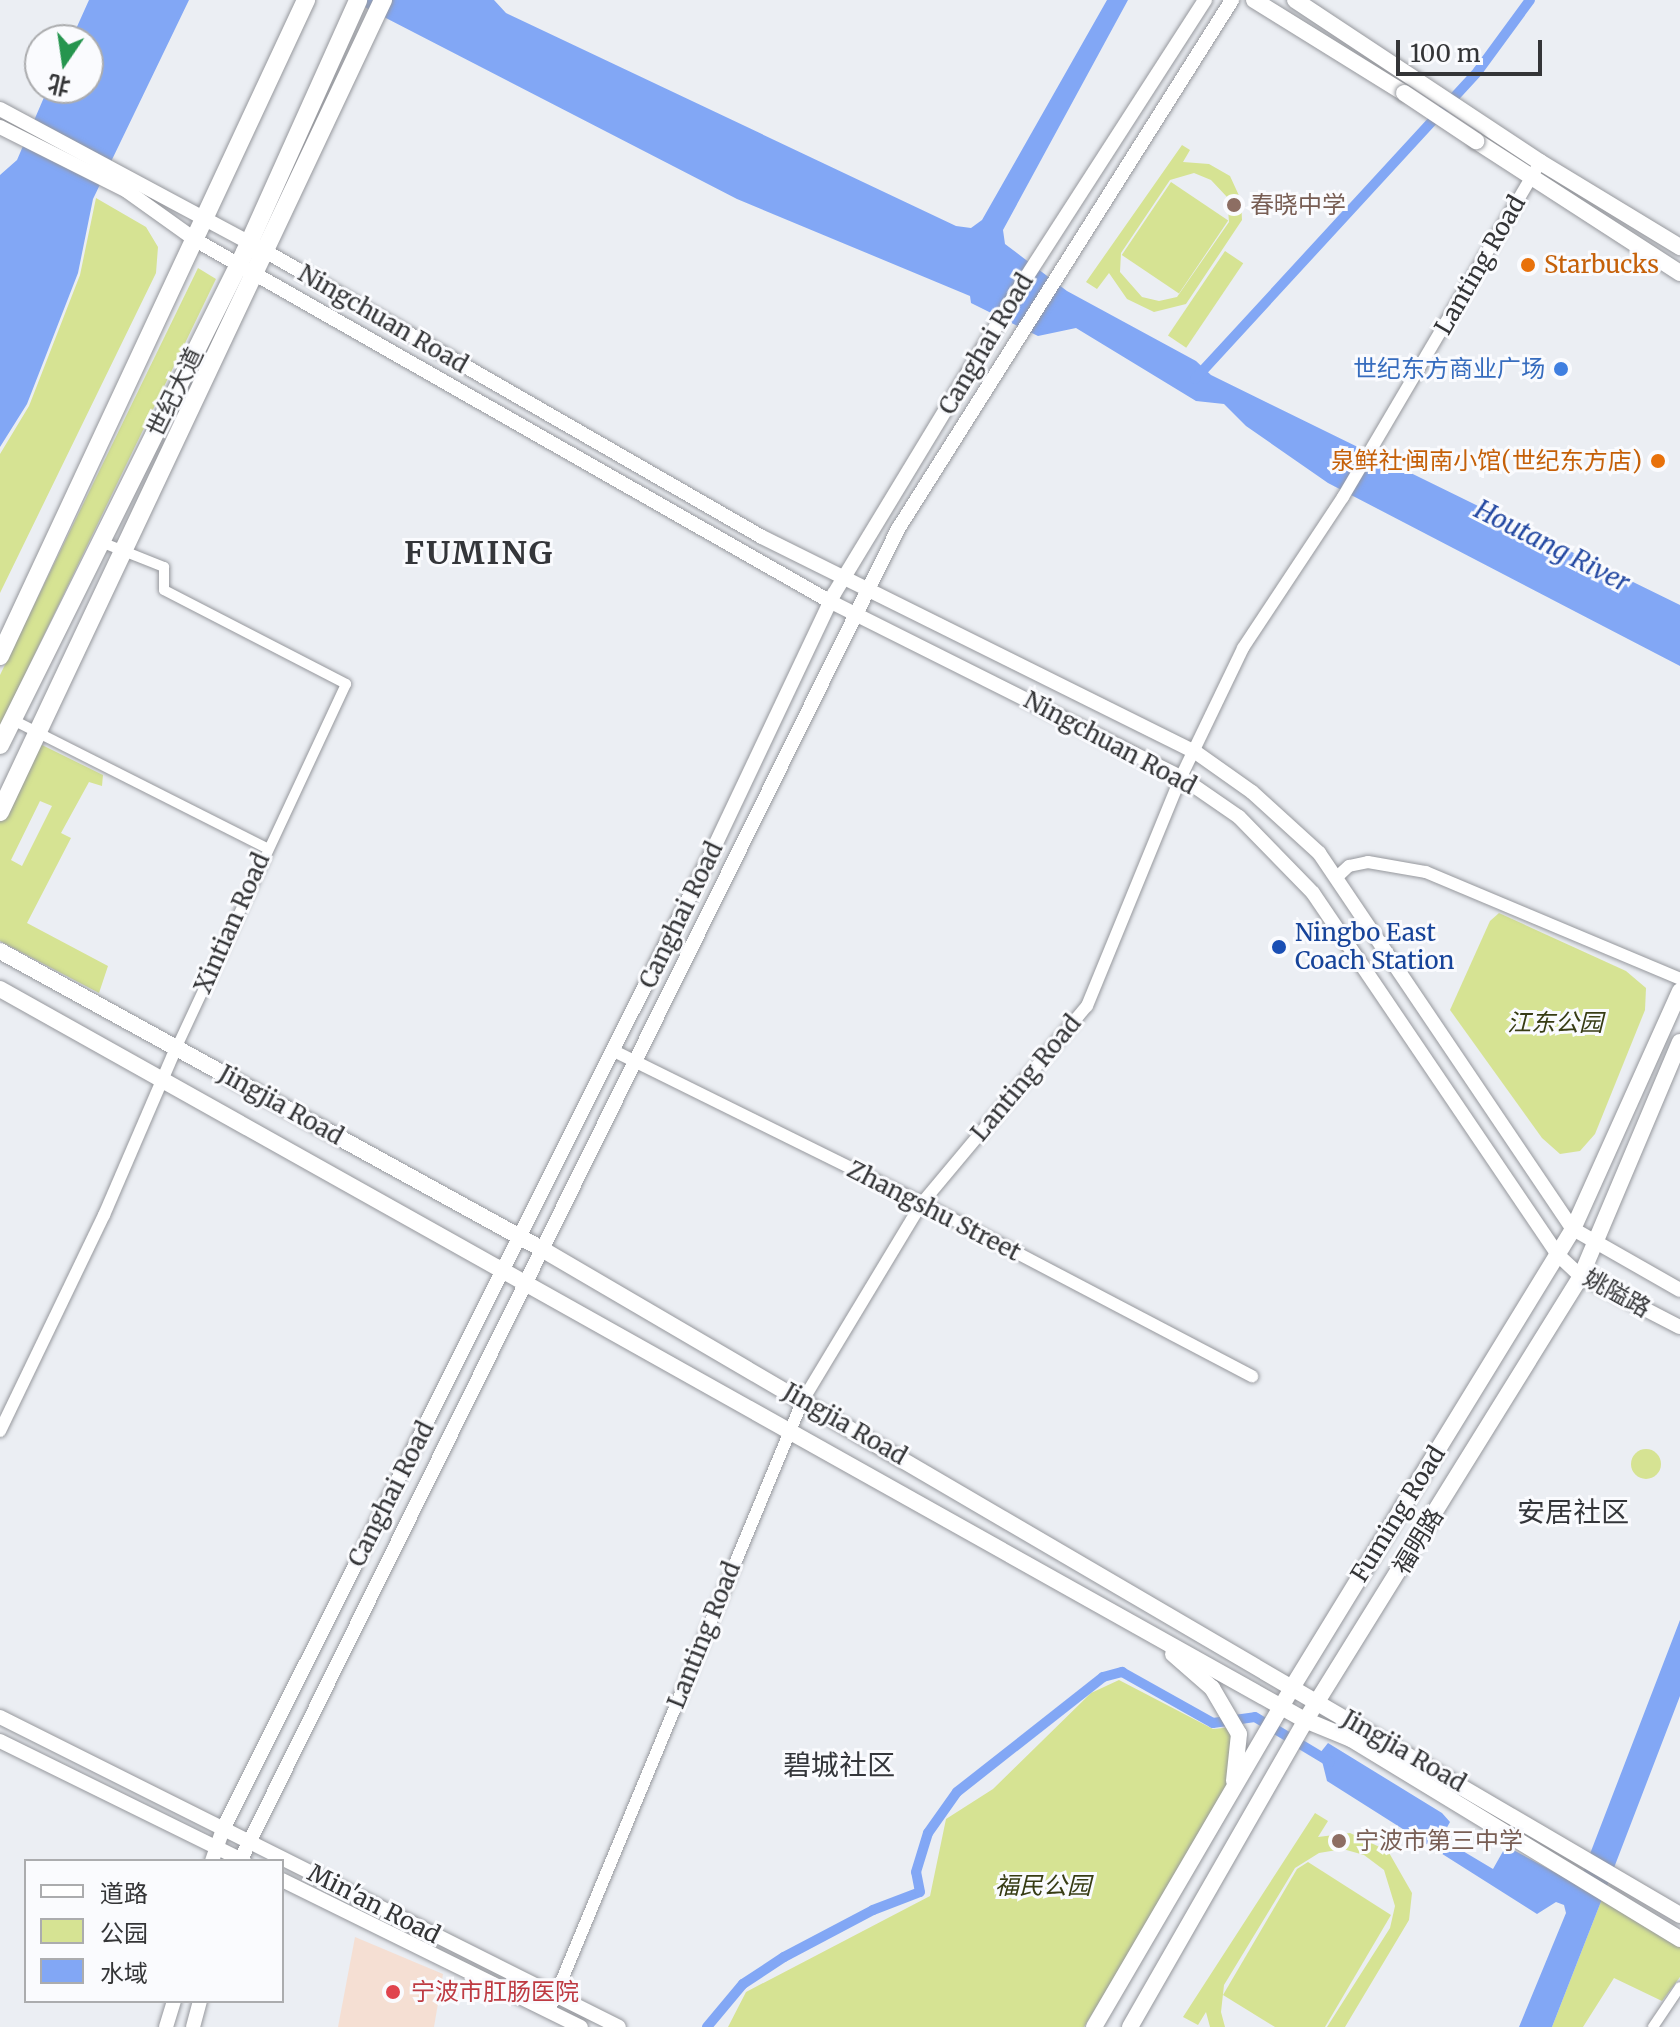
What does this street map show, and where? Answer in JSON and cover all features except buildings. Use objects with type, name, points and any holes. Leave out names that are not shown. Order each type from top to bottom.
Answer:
[{"type":"highway","points":[[257,247],[340,34],[358,0]]},
{"type":"highway","points":[[0,812],[122,550],[246,270],[383,0]]},
{"type":"highway","name":"世纪大道","points":[[0,656],[197,241],[303,6]]},
{"type":"highway","name":"世纪大道","points":[[0,745],[101,542],[246,270]]},
{"type":"main road","name":"Canghai Road","points":[[214,1854],[223,1829],[614,1051],[831,602],[993,332],[1205,0]]},
{"type":"main road","name":"Canghai Road","points":[[242,1859],[523,1281],[898,529],[1232,0]]},
{"type":"main road","points":[[1254,0],[1404,93],[1530,179],[1680,273]]},
{"type":"main road","points":[[1295,0],[1540,162],[1680,247]]},
{"type":"main road","name":"Ningchuan Road","points":[[0,109],[132,186],[197,241],[246,270],[831,602],[1181,777],[1239,817],[1313,893],[1557,1254]]},
{"type":"main road","name":"Ningchuan Road","points":[[0,127],[207,219],[762,537],[843,580],[1194,751],[1296,832],[1336,878],[1573,1229]]},
{"type":"main road","name":"Jingjia Road","points":[[0,951],[540,1248],[1583,1855],[1680,1915]]},
{"type":"main road","name":"Jingjia Road","points":[[0,989],[1281,1707],[1351,1739],[1680,1939]]},
{"type":"main road","name":"Fuming Road","points":[[1094,2027],[1293,1686],[1573,1229],[1680,991]]},
{"type":"main road","name":"福明路","points":[[1130,2027],[1317,1700],[1581,1276],[1680,1042]]},
{"type":"main road","name":"姚隘路","points":[[1573,1229],[1594,1244],[1680,1290]]},
{"type":"main road","name":"姚隘路","points":[[1557,1254],[1581,1276],[1680,1327]]},
{"type":"main road","points":[[1144,1629],[1212,1688],[1236,1728],[1233,1789]]},
{"type":"main road","name":"Min'an Road","points":[[0,1717],[283,1859]]},
{"type":"main road","points":[[0,1741],[214,1854],[237,1859]]},
{"type":"main road","name":"Min'an Road","points":[[284,1860],[619,2027]]},
{"type":"main road","name":"Min'an Road","points":[[284,1881],[581,2027]]},
{"type":"main road","points":[[166,2027],[173,2003]]},
{"type":"main road","points":[[193,2027],[199,2003]]},
{"type":"street","name":"Lanting Road","points":[[549,2011],[788,1429],[803,1400],[922,1203],[1087,1006],[1181,777],[1243,648],[1350,487],[1540,162]]},
{"type":"street","name":"Xintian Road","points":[[0,1431],[164,1081],[266,848],[346,684],[164,590],[164,567],[101,542]]},
{"type":"street","points":[[13,720],[266,848]]},
{"type":"street","points":[[1336,878],[1349,866],[1368,862],[1426,872],[1680,979]]},
{"type":"street","name":"Zhangshu Street","points":[[614,1051],[922,1203],[1252,1376]]},
{"type":"street","points":[[1653,2027],[1680,1987]]},
{"type":"shaded area","name":"宁波市肛肠医院","points":[[355,1937],[443,1974],[434,2027],[338,2027]]},
{"type":"green space","points":[[1182,145],[1190,150],[1183,162],[1209,164],[1230,176],[1241,200],[1242,220],[1186,304],[1154,312],[1127,299],[1109,273],[1097,289],[1086,282]],"holes":[[[1194,173],[1211,180],[1227,197],[1229,222],[1177,297],[1159,301],[1142,297],[1120,272],[1121,253],[1170,180]]]},
{"type":"green space","points":[[1171,182],[1228,221],[1179,294],[1122,255]]},
{"type":"green space","points":[[96,198],[146,227],[158,247],[156,273],[0,593],[0,454],[29,406],[80,275]]},
{"type":"green space","points":[[1225,251],[1243,263],[1186,348],[1168,336]]},
{"type":"green space","points":[[198,268],[216,279],[0,726],[0,675]]},
{"type":"green space","points":[[40,744],[103,775],[102,786],[89,782],[61,833],[71,838],[27,923],[108,966],[99,993],[0,941],[0,822]],"holes":[[[40,801],[52,806],[22,866],[11,860]]]},
{"type":"green space","name":"江东公园","points":[[1499,913],[1626,971],[1646,988],[1645,1010],[1595,1134],[1580,1151],[1560,1154],[1542,1138],[1450,1010],[1490,921]]},
{"type":"green space","points":[[1646,1449],[1657,1453],[1661,1464],[1657,1475],[1646,1479],[1635,1475],[1631,1464],[1635,1453]]},
{"type":"green space","name":"福民公园","points":[[1119,1680],[1213,1729],[1234,1727],[1231,1788],[1084,2027],[728,2027],[746,1992],[930,1896],[946,1819],[993,1789],[1091,1693]]},
{"type":"green space","points":[[1315,1813],[1328,1821],[1318,1837],[1350,1833],[1388,1851],[1412,1893],[1409,1920],[1345,2027],[1327,2027],[1390,1928],[1395,1906],[1384,1870],[1364,1855],[1343,1849],[1319,1853],[1295,1868],[1224,1985],[1221,2012],[1225,2027],[1210,2027],[1206,2012],[1198,2025],[1183,2017]]},
{"type":"green space","points":[[1308,1862],[1391,1915],[1325,2027],[1275,2027],[1223,1995],[1297,1869]]},
{"type":"green space","points":[[1602,1899],[1680,1943],[1680,1977],[1662,2001],[1614,1978],[1583,2027],[1552,2027]]},
{"type":"water","points":[[89,0],[189,0],[93,199],[78,273],[27,404],[0,447],[0,175],[17,160],[41,104],[104,104],[104,24],[78,24]]},
{"type":"water","name":"Houtang River","points":[[351,0],[494,0],[506,13],[956,226],[971,228],[982,220],[1107,0],[1128,0],[1003,230],[1005,244],[1067,291],[1196,361],[1211,375],[1680,605],[1680,666],[1328,483],[1246,426],[1224,404],[1196,401],[1076,328],[1038,336],[971,303],[970,296],[737,199]]},
{"type":"water","points":[[1680,1620],[1680,1696],[1552,2027],[1519,2027],[1566,1913],[1564,1905],[1556,1902],[1537,1914],[1327,1781],[1320,1753],[1328,1743],[1442,1813],[1450,1822],[1441,1838],[1493,1869],[1506,1846],[1578,1885]]},
{"type":"waterway","points":[[1195,379],[1478,71],[1530,0]]},
{"type":"waterway","points":[[707,2027],[743,1984],[784,1957],[873,1910],[920,1892],[916,1872],[928,1833],[957,1792],[1103,1677],[1122,1672],[1213,1723],[1255,1717],[1330,1762]]},
{"type":"place","name":"春晓中学","points":[[1234,205]]},
{"type":"place","name":"Starbucks","points":[[1528,265]]},
{"type":"place","name":"世纪东方商业广场","points":[[1561,369]]},
{"type":"place","name":"泉鲜社·闽南小馆(世纪东方店)","points":[[1658,461]]},
{"type":"place","name":"Ningbo East Coach Station","points":[[1279,947]]},
{"type":"place","name":"宁波市第三中学","points":[[1339,1841]]},
{"type":"place","name":"宁波市肛肠医院","points":[[393,1992]]},
{"type":"district","name":"FUMING","points":[[479,553]]},
{"type":"district","name":"安居社区","points":[[1573,1512]]},
{"type":"district","name":"碧城社区","points":[[839,1765]]}]
